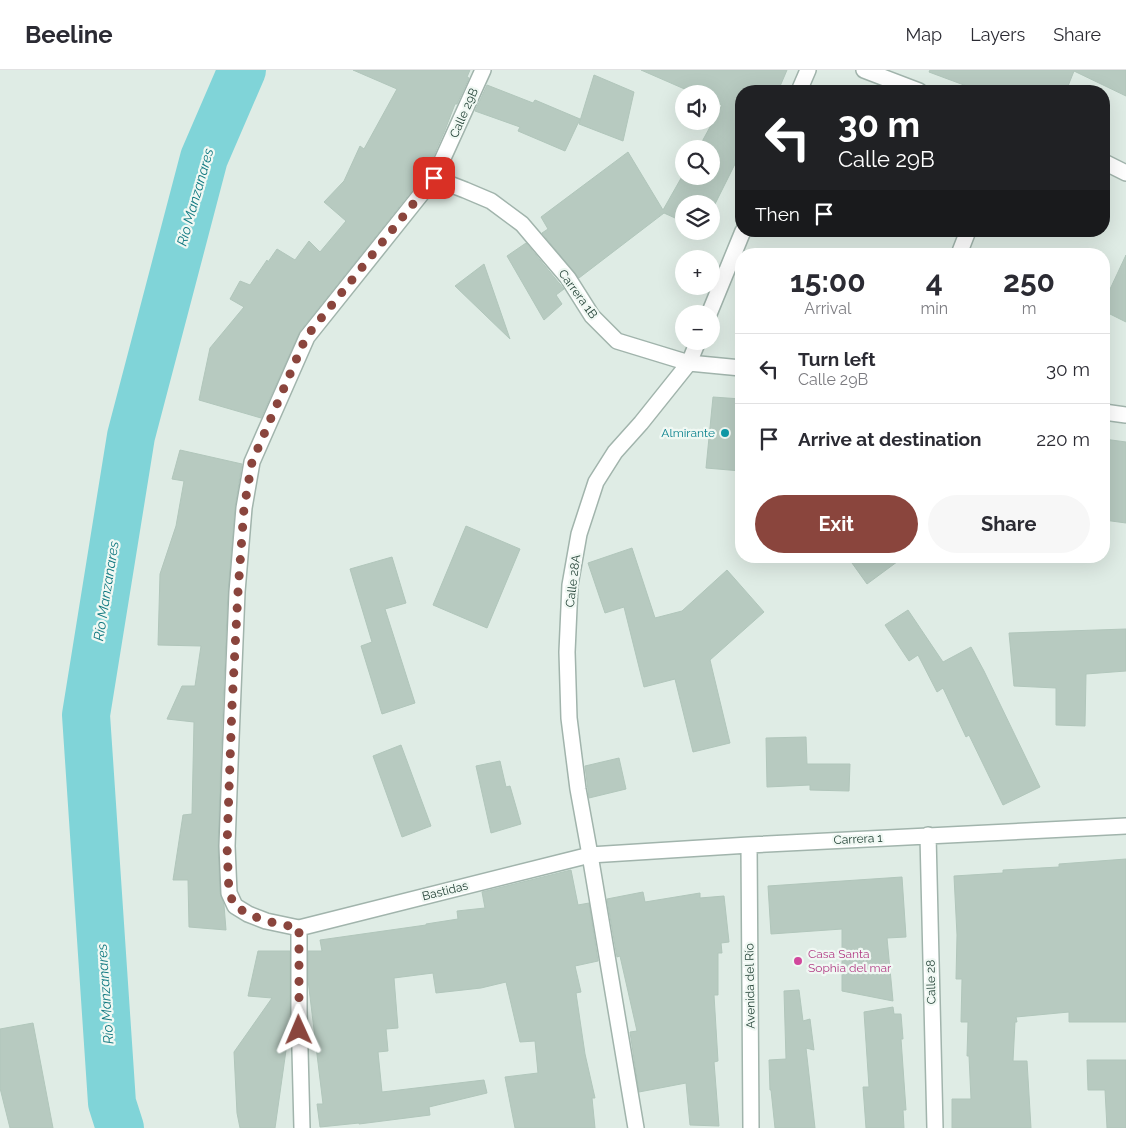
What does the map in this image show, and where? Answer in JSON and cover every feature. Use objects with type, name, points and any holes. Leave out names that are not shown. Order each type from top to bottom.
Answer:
[{"type":"street","name":"Calle 29B","points":[[299,928],[266,921],[248,914],[235,906],[229,893],[227,846],[238,592],[244,508],[252,462],[306,337],[434,178],[483,70]]},
{"type":"street","points":[[802,85],[808,70]]},
{"type":"street","points":[[864,70],[903,85]]},
{"type":"street","points":[[1110,165],[1126,173]]},
{"type":"street","name":"Carrera 1B","points":[[434,178],[491,201],[522,224],[568,278],[592,316],[617,341],[689,363],[735,367]]},
{"type":"street","points":[[713,305],[735,251]]},
{"type":"street","name":"Calle 28A","points":[[590,855],[578,789],[569,718],[567,652],[570,585],[579,534],[596,482],[615,452],[689,363],[694,350]]},
{"type":"street","points":[[1110,413],[1126,415]]},
{"type":"street","name":"Carrera 1","points":[[590,855],[928,835],[1126,826]]},
{"type":"street","name":"Calle 28","points":[[928,835],[935,1128]]},
{"type":"street","name":"Avenida del Río","points":[[749,845],[752,1128]]},
{"type":"street","points":[[590,855],[636,1128]]},
{"type":"street","name":"Bastidas","points":[[299,928],[590,855]]},
{"type":"street","points":[[299,928],[302,1128]]},
{"type":"building","points":[[353,70],[470,70],[467,77],[469,78],[457,104],[455,104],[426,173],[300,331],[261,418],[199,400],[210,348],[244,307],[230,299],[240,281],[250,285],[277,249],[295,260],[309,241],[320,252],[346,221],[324,202],[344,181],[360,146],[364,149],[397,89]]},
{"type":"building","points":[[641,70],[787,70],[781,85],[735,85],[735,164],[720,195],[675,195],[675,218],[664,213],[579,278],[542,233],[548,229],[541,217],[628,152],[663,210],[677,185],[720,185],[720,140],[703,140],[708,130],[720,130],[720,109],[722,105],[720,104],[720,85],[675,85]]},
{"type":"building","points":[[930,70],[1126,70],[1126,96],[1110,88],[1110,85],[1103,85],[1074,71],[1068,85],[964,85],[929,72]]},
{"type":"building","points":[[594,75],[634,92],[623,141],[579,124]]},
{"type":"building","points":[[487,85],[533,103],[535,100],[580,119],[565,151],[518,131],[520,127],[475,111]]},
{"type":"building","points":[[526,243],[564,289],[556,295],[562,304],[544,320],[507,256]]},
{"type":"building","points":[[1126,255],[1126,322],[1110,314],[1110,289]]},
{"type":"building","points":[[484,264],[510,339],[455,286]]},
{"type":"building","name":"Almirante","points":[[713,397],[735,399],[735,470],[706,468]]},
{"type":"building","points":[[1110,440],[1126,442],[1126,523],[1110,521]]},
{"type":"building","points":[[180,450],[242,464],[235,507],[228,591],[222,726],[218,846],[220,893],[224,905],[226,930],[189,927],[188,880],[173,880],[183,815],[192,814],[194,722],[167,719],[182,686],[195,686],[201,646],[158,645],[160,574],[176,526],[184,481],[172,479]]},
{"type":"building","points":[[466,526],[520,549],[487,628],[433,605]]},
{"type":"building","points":[[632,548],[655,618],[682,611],[727,570],[764,612],[710,660],[730,743],[693,752],[675,679],[644,687],[624,607],[605,613],[588,563]]},
{"type":"building","points":[[392,557],[406,603],[385,609],[415,703],[382,714],[361,646],[372,642],[350,569]]},
{"type":"building","points":[[852,563],[896,563],[867,584]]},
{"type":"building","points":[[908,610],[943,662],[971,647],[1040,787],[1003,805],[969,735],[966,737],[943,688],[937,692],[918,655],[909,661],[885,625]]},
{"type":"building","points":[[1126,629],[1126,671],[1086,674],[1085,726],[1056,725],[1056,688],[1014,686],[1009,633]]},
{"type":"building","points":[[806,737],[807,764],[850,764],[849,791],[810,790],[810,785],[767,787],[766,738]]},
{"type":"building","points":[[401,745],[431,826],[402,837],[373,756]]},
{"type":"building","points":[[619,758],[626,789],[589,798],[585,766]]},
{"type":"building","points":[[500,761],[506,787],[510,786],[521,824],[491,833],[476,766]]},
{"type":"building","points":[[1126,859],[1126,1022],[1069,1022],[1069,1012],[1016,1017],[1013,1061],[1027,1061],[1031,1128],[952,1128],[952,1099],[971,1099],[969,1056],[967,1056],[968,1022],[961,1022],[962,979],[956,979],[957,935],[954,876],[1003,873],[1003,870],[1059,867],[1059,864]]},
{"type":"building","points":[[571,870],[578,905],[589,903],[598,961],[575,966],[581,992],[576,993],[585,1054],[595,1098],[592,1098],[595,1128],[515,1128],[505,1077],[538,1073],[535,1041],[520,1042],[506,982],[481,988],[436,993],[433,973],[394,978],[398,1028],[386,1029],[388,1051],[378,1052],[382,1092],[484,1080],[487,1093],[429,1107],[430,1115],[320,1127],[317,1104],[323,1104],[308,980],[308,951],[322,951],[320,940],[458,919],[457,911],[485,908],[482,892]]},
{"type":"building","points":[[902,877],[906,937],[887,938],[893,1001],[842,991],[842,929],[771,934],[768,886]]},
{"type":"building","points":[[643,892],[645,902],[700,893],[700,898],[724,896],[729,942],[721,943],[722,953],[718,953],[718,995],[714,995],[718,1061],[714,1062],[719,1126],[690,1125],[686,1083],[639,1092],[630,1032],[637,1031],[620,956],[617,957],[607,899]]},
{"type":"building","points":[[258,951],[290,951],[290,1022],[275,1128],[240,1128],[237,1113],[234,1052],[272,998],[248,996]]},
{"type":"building","points":[[799,990],[803,1021],[810,1019],[814,1050],[806,1048],[815,1128],[775,1128],[770,1090],[769,1060],[786,1059],[784,991]]},
{"type":"building","points":[[893,1007],[894,1014],[901,1014],[906,1110],[903,1110],[904,1128],[866,1128],[863,1087],[869,1087],[864,1012]]},
{"type":"building","points":[[33,1023],[53,1128],[10,1128],[0,1088],[0,1029]]},
{"type":"building","points":[[1087,1060],[1126,1060],[1126,1128],[1107,1128],[1105,1090],[1088,1090]]},
{"type":"waterway","name":"Río Manzanares","points":[[120,1128],[112,1103],[86,715],[131,436],[204,158],[242,70]]},
{"type":"place","name":"Almirante","points":[[725,433]]},
{"type":"place","name":"Casa Santa Sophia del mar","points":[[798,961]]},
{"type":"route","points":[[299,1030],[299,928],[266,921],[248,914],[235,906],[229,893],[227,846],[232,706],[244,508],[252,462],[306,337],[434,178]]}]
